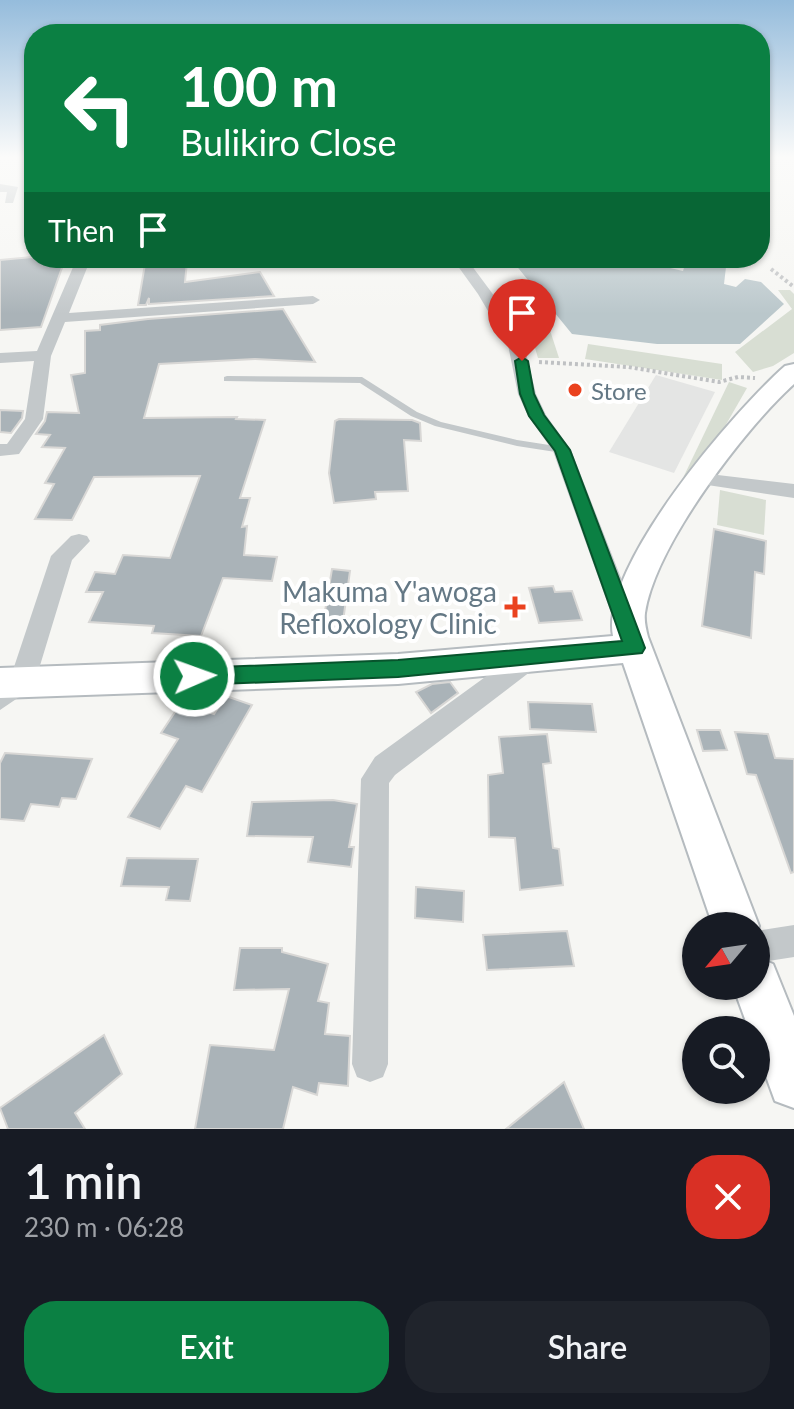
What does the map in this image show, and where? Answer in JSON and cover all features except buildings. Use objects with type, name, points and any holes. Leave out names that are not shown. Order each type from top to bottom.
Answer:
[{"type":"street","points":[[0,450],[12,450],[34,419],[43,356],[80,268]]},
{"type":"street","points":[[466,268],[485,293],[522,361],[527,394],[537,416],[562,450],[731,912]]},
{"type":"street","points":[[59,318],[313,300]]},
{"type":"street","points":[[0,358],[43,356]]},
{"type":"street","points":[[632,637],[628,613],[647,566],[670,522],[757,406],[789,375]]},
{"type":"street","points":[[701,479],[794,491]]},
{"type":"street","points":[[79,541],[62,556],[7,688],[398,669],[530,658],[632,637]]},
{"type":"street","points":[[370,1064],[375,779],[385,766],[530,658]]},
{"type":"street","points":[[770,945],[794,941]]},
{"type":"street","points":[[763,1000],[794,1082]]},
{"type":"lane","points":[[227,379],[362,380],[414,414],[438,424],[562,450]]},
{"type":"path","points":[[771,269],[794,287]]},
{"type":"path","points":[[522,361],[628,367],[719,382],[738,377],[789,375]]},
{"type":"shaded area","points":[[518,268],[670,268],[683,271],[684,268],[726,268],[724,284],[736,287],[745,279],[761,282],[784,304],[740,344],[657,344],[572,334]]},
{"type":"shaded area","points":[[778,290],[790,290],[794,294],[794,353],[773,366],[753,372],[735,352],[792,309]]},
{"type":"shaded area","points":[[527,321],[547,321],[559,358],[538,358]]},
{"type":"shaded area","points":[[588,344],[722,364],[722,380],[585,359]]},
{"type":"shaded area","points":[[656,375],[715,392],[674,473],[609,452]]},
{"type":"shaded area","points":[[729,382],[747,388],[693,482],[682,480]]},
{"type":"shaded area","points":[[720,490],[766,500],[764,535],[717,525]]},
{"type":"place","name":"Store","points":[[575,390]]},
{"type":"place","name":"Makuma Y'awoga Refloxology Clinic","points":[[515,607]]},
{"type":"route","points":[[194,676],[398,669],[635,648],[562,450],[537,416],[527,394],[522,361]]}]
